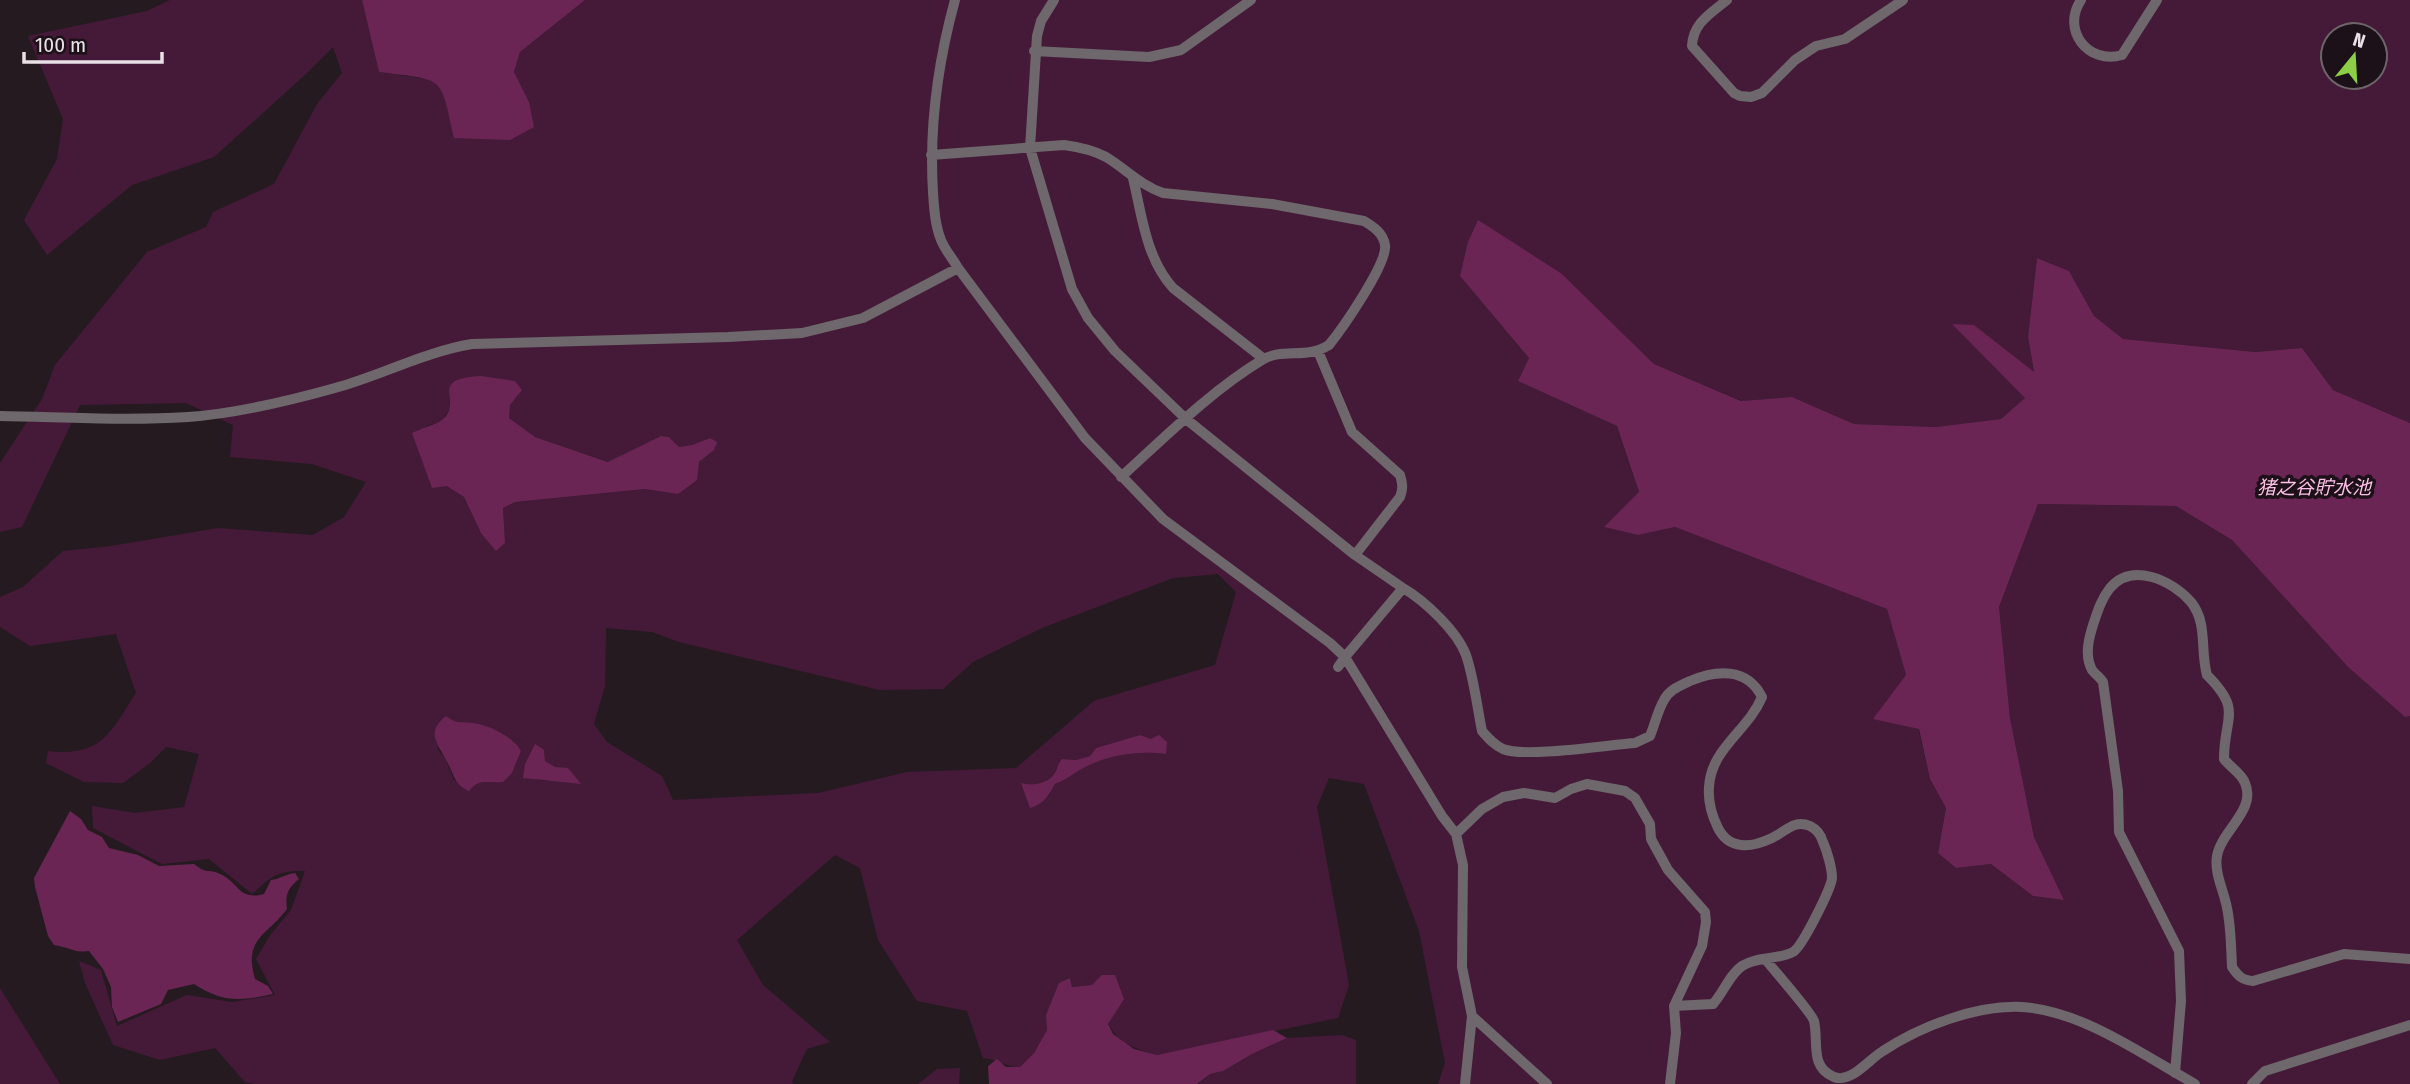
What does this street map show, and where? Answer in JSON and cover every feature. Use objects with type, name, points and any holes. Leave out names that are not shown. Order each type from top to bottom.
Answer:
[{"type":"street","points":[[955,0],[947,30],[935,107],[931,155],[934,212],[941,240],[958,268],[1086,438],[1121,477],[1163,519],[1345,657],[1442,816],[1456,834],[1463,865],[1462,967],[1472,1016],[1465,1084]]},
{"type":"street","points":[[1054,0],[1041,21],[1034,51],[1030,148],[1072,289],[1088,318],[1115,351],[1186,419],[1355,555],[1421,599],[1446,626],[1465,654],[1482,731],[1488,739],[1505,750],[1532,752],[1635,743],[1650,736],[1664,699],[1674,688],[1721,672],[1748,680],[1758,689],[1762,697],[1757,709],[1716,759],[1711,771],[1708,789],[1716,825],[1732,845],[1741,846],[1773,838],[1782,830],[1799,823],[1807,825],[1816,830],[1823,841],[1832,879],[1802,943],[1793,952],[1743,965],[1733,974],[1713,1003],[1674,1006]]},
{"type":"street","points":[[1034,51],[1149,57],[1165,55],[1181,50],[1251,0]]},
{"type":"street","points":[[1727,0],[1700,23],[1693,33],[1692,46],[1734,93],[1751,97],[1762,93],[1795,60],[1816,46],[1845,39],[1903,0]]},
{"type":"street","points":[[2081,0],[2076,7],[2074,18],[2077,36],[2087,49],[2097,56],[2109,59],[2122,55],[2157,0]]},
{"type":"street","points":[[931,155],[1063,145],[1081,147],[1107,158],[1133,178],[1163,193],[1272,204],[1364,221],[1375,227],[1382,236],[1385,245],[1380,266],[1329,345],[1307,354],[1277,354],[1264,359],[1186,419],[1121,477]]},
{"type":"street","points":[[1133,178],[1154,261],[1162,276],[1173,288],[1264,359]]},
{"type":"street","points":[[0,416],[166,418],[212,414],[334,389],[426,355],[472,344],[802,333],[863,318],[958,268]]},
{"type":"street","points":[[1318,351],[1352,432],[1400,475],[1402,482],[1400,497],[1355,555]]},
{"type":"street","points":[[2175,1073],[2181,1001],[2179,951],[2119,832],[2118,791],[2103,682],[2093,670],[2087,649],[2101,602],[2111,587],[2123,578],[2150,576],[2163,580],[2191,602],[2199,617],[2203,635],[2207,675],[2224,693],[2229,706],[2230,719],[2224,744],[2224,759],[2247,785],[2247,792],[2245,806],[2220,846],[2217,869],[2227,909],[2232,967],[2237,975],[2244,980],[2253,981],[2344,954],[2410,959]]},
{"type":"street","points":[[1338,667],[1403,588]]},
{"type":"street","points":[[1456,834],[1482,809],[1503,797],[1524,793],[1555,798],[1587,784],[1625,791],[1635,797],[1650,824],[1651,839],[1668,870],[1704,912],[1706,922],[1702,946],[1674,1006],[1676,1033],[1670,1084]]},
{"type":"street","points":[[1765,959],[1814,1019],[1817,1058],[1826,1072],[1835,1077],[1849,1080],[1874,1056],[1903,1038],[1982,1009],[2023,1007],[2062,1014],[2102,1032],[2195,1084]]},
{"type":"street","points":[[1472,1016],[1547,1084]]},
{"type":"street","points":[[2252,1084],[2265,1072],[2410,1025]]},
{"type":"shaded area","points":[[170,0],[362,0],[379,72],[433,80],[444,91],[529,102],[514,72],[520,52],[585,0],[2410,0],[2410,423],[2333,390],[2302,348],[2255,352],[2122,339],[2094,316],[2069,271],[2037,258],[2028,337],[2034,373],[1974,325],[2026,398],[2001,419],[1936,427],[1854,424],[1792,397],[1742,401],[1654,364],[1562,274],[1460,276],[1529,358],[1518,381],[1617,426],[1639,493],[1604,527],[1638,535],[1675,527],[1887,609],[1906,675],[1930,779],[1946,808],[1938,853],[1956,868],[1991,864],[2033,896],[2064,900],[2034,837],[2010,718],[1999,607],[2038,504],[2176,506],[2232,540],[2348,667],[2405,717],[2410,716],[2410,1084],[1438,1084],[1445,1063],[1419,931],[1364,784],[1329,778],[1317,807],[1349,985],[1338,1018],[1157,1055],[1129,1045],[1120,1038],[1108,1023],[1092,985],[1072,987],[1070,978],[1046,1014],[1047,1030],[1034,1053],[1020,1067],[983,1058],[967,1011],[917,1001],[878,940],[860,868],[835,855],[737,940],[763,985],[830,1042],[807,1049],[793,1084],[254,1084],[245,1082],[215,1048],[160,1060],[113,1045],[85,983],[79,961],[101,970],[117,1026],[187,995],[232,1002],[275,995],[256,959],[271,934],[291,910],[305,871],[276,875],[252,894],[209,859],[162,864],[93,828],[92,806],[135,813],[184,807],[199,754],[166,747],[123,783],[84,782],[46,763],[48,751],[81,750],[102,739],[111,731],[136,693],[116,634],[30,646],[0,627],[0,597],[23,587],[63,551],[218,528],[313,535],[344,517],[366,482],[312,464],[230,457],[233,425],[186,403],[80,405],[22,527],[0,532],[0,463],[42,399],[55,365],[147,252],[206,227],[213,212],[274,184],[317,104],[342,73],[333,47],[214,157],[132,185],[47,255],[24,220],[57,159],[63,119],[28,36],[147,11]],"holes":[[[449,389],[521,390],[510,405],[509,418],[535,437],[609,462],[661,436],[669,437],[679,447],[710,438],[714,450],[699,462],[678,494],[645,489],[515,502],[503,508],[505,543],[481,533],[464,497],[447,485],[432,487],[427,426],[442,421],[450,408]],[[1218,574],[1236,592],[1215,665],[1094,701],[1016,768],[907,772],[818,793],[673,800],[662,776],[607,742],[594,724],[605,686],[606,628],[652,632],[679,642],[880,690],[943,689],[973,662],[1042,628],[1173,578]],[[455,723],[492,729],[516,744],[521,751],[512,773],[496,783],[482,781],[474,784],[454,780],[446,760],[437,748]],[[1140,735],[1151,739],[1166,754],[1130,754],[1095,762],[1055,784],[1049,795],[1037,806],[1022,784],[1044,782],[1055,772],[1062,759],[1076,760],[1090,756],[1096,748]],[[544,750],[545,761],[580,783],[538,780]]]},
{"type":"shaded area","points":[[0,988],[60,1084],[0,1084]]},
{"type":"shaded area","points":[[1342,1035],[1356,1040],[1356,1084],[1198,1084],[1210,1074],[1223,1071],[1287,1038]]},
{"type":"shaded area","points":[[960,1068],[959,1084],[918,1084],[937,1069]]},
{"type":"water","points":[[362,0],[585,0],[520,52],[514,72],[529,102],[534,127],[510,140],[454,138],[446,102],[436,84],[417,77],[379,72]]},
{"type":"water","name":"猪之谷貯水池","points":[[1478,220],[1562,274],[1654,364],[1741,401],[1792,397],[1854,424],[1936,427],[2001,419],[2025,398],[1952,324],[1974,325],[2034,372],[2028,337],[2037,258],[2069,271],[2094,316],[2123,339],[2255,352],[2302,348],[2333,390],[2410,423],[2410,716],[2405,717],[2348,667],[2232,540],[2176,506],[2038,504],[1999,607],[2010,718],[2034,837],[2064,900],[2033,896],[1991,864],[1956,868],[1938,853],[1946,808],[1930,779],[1919,729],[1873,719],[1906,675],[1887,609],[1675,527],[1638,535],[1604,527],[1639,492],[1617,426],[1518,381],[1529,358],[1460,276],[1468,242]]},
{"type":"water","points":[[481,376],[515,381],[522,390],[510,405],[509,418],[535,437],[608,462],[661,436],[669,437],[679,447],[710,438],[717,442],[714,450],[699,462],[697,480],[678,494],[645,489],[515,502],[503,508],[505,543],[496,551],[481,533],[464,497],[447,486],[432,488],[412,433],[440,421],[448,413],[450,386],[455,381]]},
{"type":"water","points":[[446,716],[456,722],[486,726],[518,746],[521,751],[512,773],[503,782],[480,783],[469,791],[460,785],[435,738],[436,727]]},
{"type":"water","points":[[1140,735],[1151,739],[1159,735],[1167,742],[1166,754],[1131,754],[1096,762],[1055,784],[1042,802],[1030,808],[1021,783],[1044,782],[1054,774],[1062,759],[1076,760],[1090,756],[1096,748]]},
{"type":"water","points":[[535,744],[544,750],[545,761],[555,767],[568,768],[581,784],[523,778],[525,764]]},
{"type":"water","points":[[70,811],[81,819],[88,830],[102,837],[109,848],[138,855],[159,866],[194,864],[226,877],[239,890],[249,895],[264,894],[271,880],[295,873],[299,879],[288,892],[287,909],[259,939],[252,955],[255,979],[268,986],[273,994],[232,999],[214,995],[194,984],[168,990],[161,1004],[118,1022],[112,1007],[111,987],[103,969],[89,951],[75,951],[54,945],[48,936],[35,887],[34,878]]},
{"type":"water","points":[[1102,975],[1115,975],[1124,999],[1108,1024],[1113,1034],[1134,1049],[1157,1055],[1273,1030],[1287,1038],[1223,1071],[1210,1074],[1197,1084],[989,1084],[988,1066],[997,1059],[1006,1067],[1020,1067],[1034,1053],[1047,1030],[1046,1015],[1059,983],[1070,978],[1072,987],[1092,985]]}]
